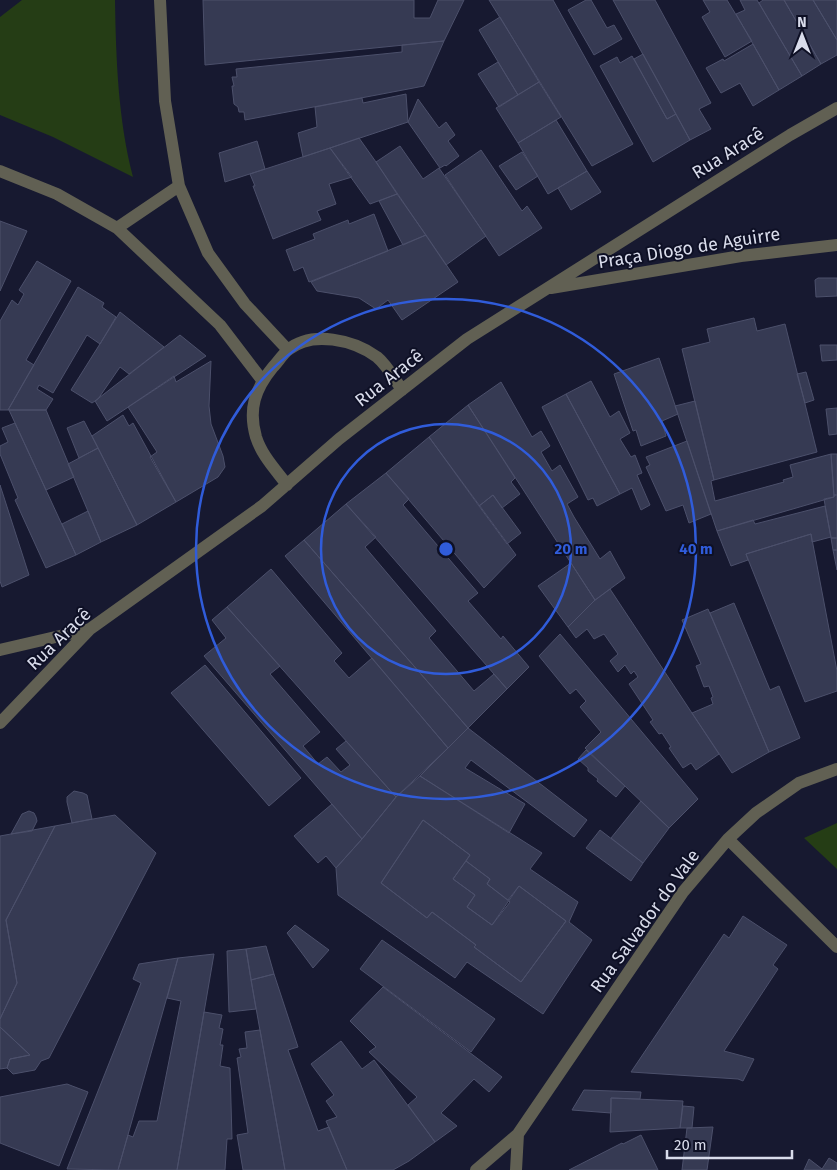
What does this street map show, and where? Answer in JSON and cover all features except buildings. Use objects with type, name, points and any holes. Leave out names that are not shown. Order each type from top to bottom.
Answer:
[{"type":"street","points":[[160,0],[165,101],[179,186],[208,253],[245,304],[288,350]]},
{"type":"street","name":"Rua Aracê","points":[[0,723],[90,629],[262,506],[339,439],[468,339],[790,135],[837,108]]},
{"type":"street","points":[[0,171],[57,194],[117,228],[220,325],[262,380]]},
{"type":"street","points":[[117,228],[179,186]]},
{"type":"street","name":"Praça Diogo de Aguirre","points":[[546,289],[741,256],[837,246]]},
{"type":"street","points":[[287,485],[261,450],[253,420],[253,403],[262,380],[288,350],[308,340],[327,338],[344,342],[379,358],[402,390]]},
{"type":"street","points":[[0,650],[90,629]]},
{"type":"street","name":"Rua Salvador do Vale","points":[[476,1170],[518,1134],[683,892],[728,839],[756,812],[799,783],[837,769]]},
{"type":"street","points":[[728,839],[837,947]]},
{"type":"street","points":[[516,1170],[518,1134]]},
{"type":"green space","points":[[22,0],[115,0],[117,67],[121,111],[133,177],[53,137],[0,115],[0,17]]},
{"type":"green space","points":[[837,823],[837,869],[804,838]]}]
